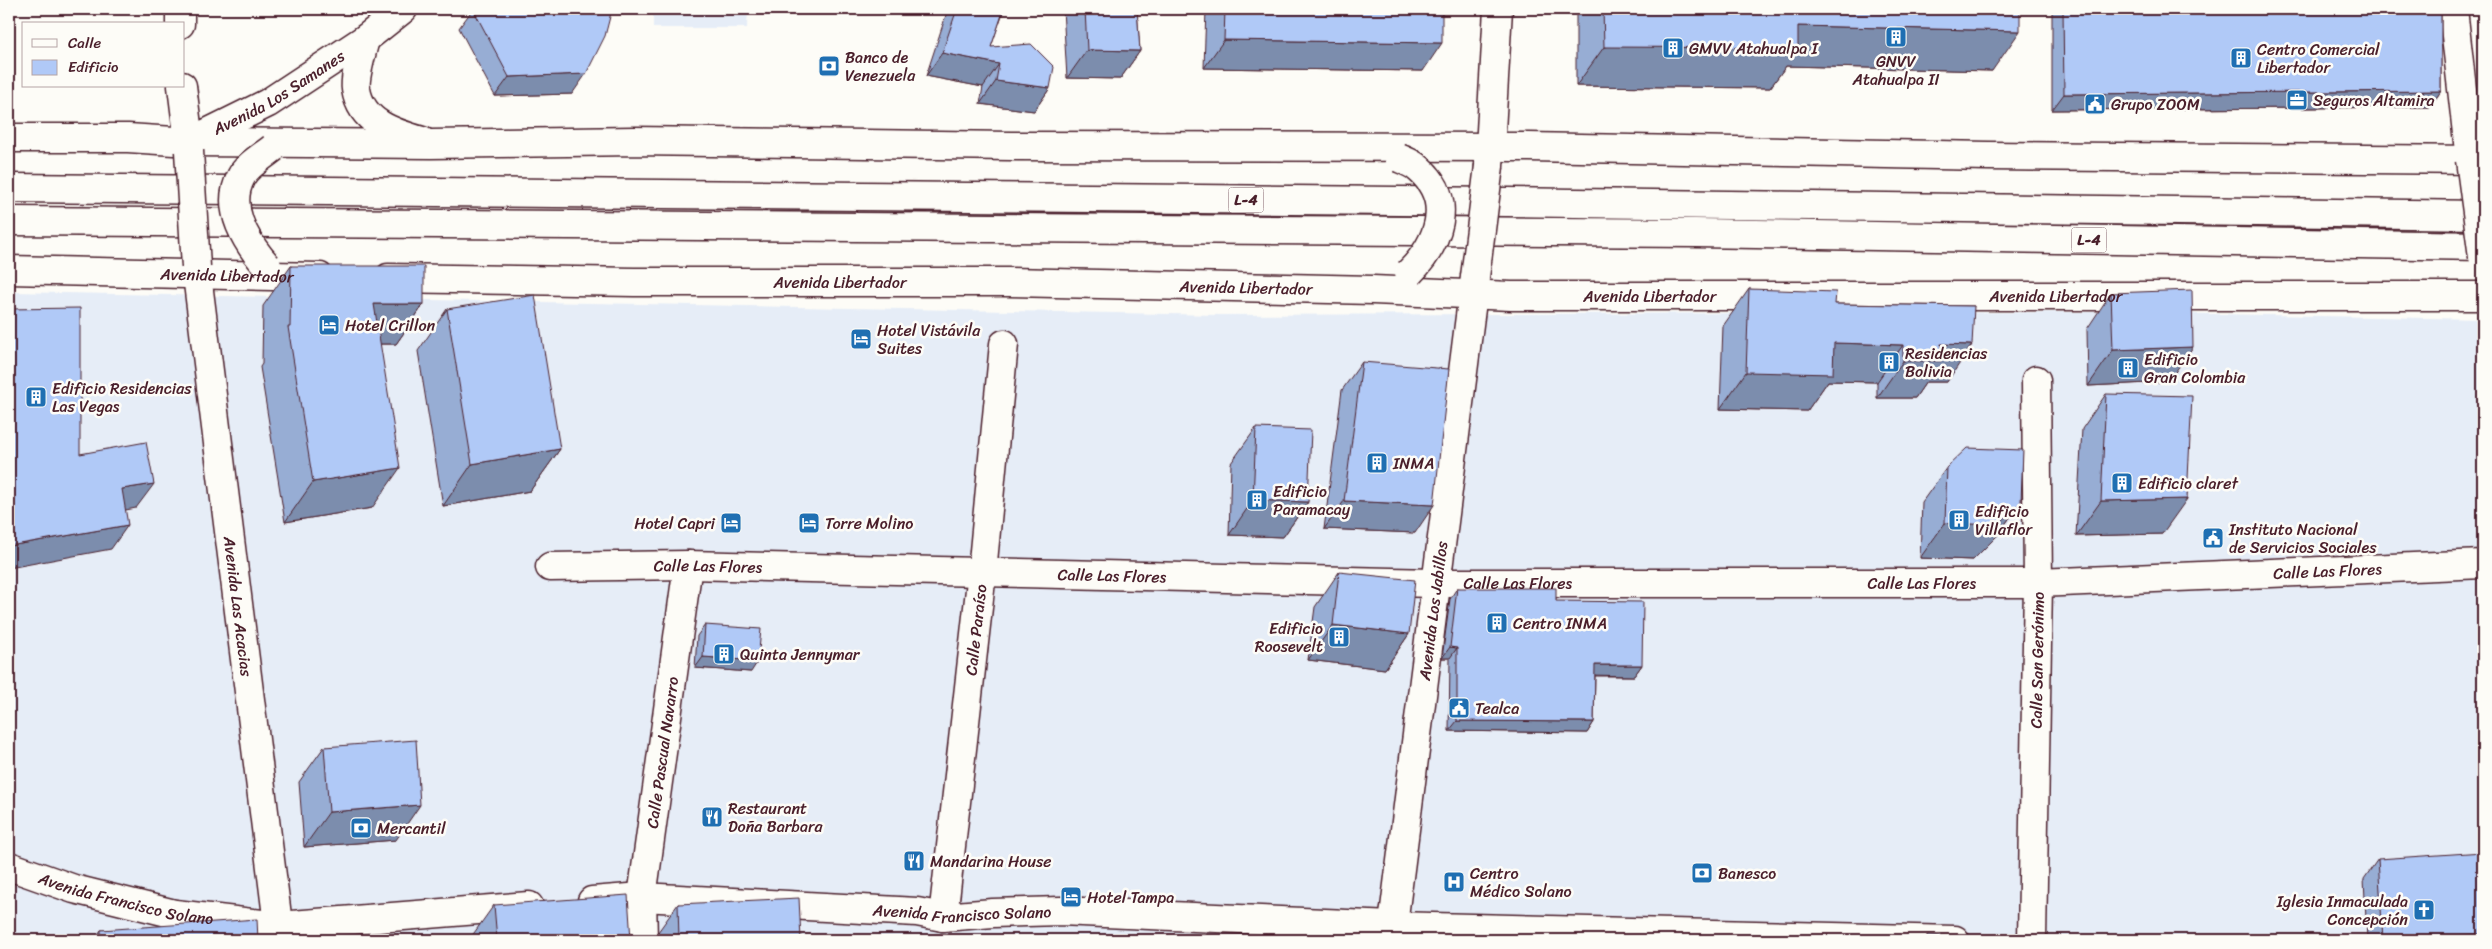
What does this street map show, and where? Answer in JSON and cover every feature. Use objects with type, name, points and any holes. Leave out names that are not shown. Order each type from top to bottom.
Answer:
[{"type":"main road","points":[[180,9],[180,22]]},
{"type":"main road","name":"Avenida Los Samanes","points":[[189,146],[268,103],[365,40],[404,9]]},
{"type":"main road","points":[[1490,156],[1498,9]]},
{"type":"main road","points":[[2453,9],[2477,160],[2483,257]]},
{"type":"main road","name":"Avenida Los Samanes","points":[[365,40],[355,89],[365,112],[386,130],[431,144]]},
{"type":"main road","points":[[182,88],[189,146]]},
{"type":"main road","points":[[9,138],[128,138],[189,146],[634,141],[1368,148],[1490,156],[1978,156],[2477,160]]},
{"type":"main road","points":[[271,271],[240,228],[236,195],[241,178],[251,166],[279,145]]},
{"type":"main road","name":"Avenida Las Acacias","points":[[189,146],[197,271],[279,933]]},
{"type":"main road","points":[[1368,148],[1399,158],[1418,168],[1430,180],[1437,196],[1439,213],[1439,226],[1433,244],[1424,258],[1409,273],[1373,290]]},
{"type":"main road","name":"Avenida Los Jabillos","points":[[1391,933],[1434,583],[1490,156]]},
{"type":"main road","name":"L-4","points":[[9,188],[1496,202],[2483,215]]},
{"type":"main road","name":"L-4","points":[[9,221],[1675,233],[2483,246]]},
{"type":"main road","name":"Avenida Libertador","points":[[9,270],[271,271],[355,277],[634,282],[1007,282],[1373,290],[1474,286],[2483,296]]},
{"type":"main road","name":"Calle Paraíso","points":[[943,917],[982,572],[1004,344]]},
{"type":"main road","name":"Calle San Gerónimo","points":[[2032,940],[2038,583],[2036,380]]},
{"type":"main road","name":"Calle Las Flores","points":[[550,567],[688,565],[1434,583],[2038,583],[2483,564]]},
{"type":"main road","name":"Calle Pascual Navarro","points":[[643,940],[642,897],[688,565]]},
{"type":"main road","name":"Avenida Francisco Solano","points":[[9,866],[74,889],[175,914],[279,933],[642,897],[917,912],[943,917],[1060,911],[1391,933],[1955,940]]},
{"type":"shaded area","points":[[653,9],[748,9],[747,28],[653,28]]},
{"type":"shaded area","points":[[9,292],[1220,315],[2104,312],[2483,319],[2483,940],[9,940]]},
{"type":"building","points":[[473,9],[612,9],[605,36],[586,74],[509,77]]},
{"type":"building","points":[[957,9],[1004,9],[991,47],[1031,44],[1054,67],[1050,88],[996,81],[999,64],[942,53]]},
{"type":"building","points":[[1085,9],[1137,9],[1140,51],[1087,50]]},
{"type":"building","points":[[1225,9],[1442,9],[1442,43],[1224,40]]},
{"type":"building","points":[[1603,9],[2020,9],[2020,31],[1798,26],[1798,48],[1604,47]]},
{"type":"building","name":"Centro Comercial Libertador","points":[[2063,9],[2441,9],[2441,91],[2064,94]]},
{"type":"building","points":[[291,266],[424,266],[424,304],[374,304],[400,468],[313,482],[288,327],[290,327]]},
{"type":"building","points":[[1749,289],[1836,292],[1835,304],[1974,306],[1972,345],[1941,344],[1941,361],[1903,361],[1903,345],[1834,343],[1833,374],[1746,372]]},
{"type":"building","points":[[2192,290],[2193,347],[2113,350],[2111,293]]},
{"type":"building","points":[[535,295],[560,449],[472,464],[447,309]]},
{"type":"building","points":[[80,308],[80,454],[146,442],[154,484],[122,489],[128,525],[9,546],[9,309]]},
{"type":"building","name":"INMA","points":[[1362,362],[1449,369],[1434,505],[1344,501]]},
{"type":"building","points":[[2106,394],[2192,396],[2187,499],[2101,501]]},
{"type":"building","points":[[1256,428],[1311,430],[1308,502],[1253,500]]},
{"type":"building","points":[[1967,448],[2023,450],[2021,502],[1998,525],[1945,523],[1947,467]]},
{"type":"building","points":[[1339,572],[1415,580],[1409,634],[1333,625]]},
{"type":"building","points":[[1457,588],[1556,588],[1556,601],[1643,602],[1642,665],[1595,665],[1594,722],[1457,721],[1457,648],[1450,647]]},
{"type":"building","points":[[705,625],[761,629],[758,661],[703,657]]},
{"type":"building","points":[[416,740],[420,805],[329,812],[324,747]]},
{"type":"building","name":"Iglesia Inmaculada Concepción","points":[[2483,852],[2483,934],[2383,940],[2378,859]]},
{"type":"building","points":[[628,895],[631,940],[497,940],[494,905]]},
{"type":"building","points":[[799,898],[801,940],[679,940],[678,904]]},
{"type":"building","points":[[257,919],[258,940],[101,940],[101,930]]},
{"type":"building","points":[[1927,935],[2026,940],[1927,940]]},
{"type":"place","name":"GNVV Atahualpa II","points":[[1896,37]]},
{"type":"place","name":"GMVV Atahualpa I","points":[[1673,48]]},
{"type":"place","name":"Centro Comercial Libertador","points":[[2241,58]]},
{"type":"place","name":"Banco de Venezuela","points":[[829,66]]},
{"type":"place","name":"Seguros Altamira","points":[[2297,100]]},
{"type":"place","name":"Grupo ZOOM","points":[[2095,104]]},
{"type":"place","name":"Hotel Crillon","points":[[329,325]]},
{"type":"place","name":"Hotel Vistávila Suites","points":[[861,339]]},
{"type":"place","name":"Residencias Bolivia","points":[[1889,362]]},
{"type":"place","name":"Edificio Gran Colombia","points":[[2128,368]]},
{"type":"place","name":"Edificio Residencias Las Vegas","points":[[36,397]]},
{"type":"place","name":"INMA","points":[[1377,463]]},
{"type":"place","name":"Edificio claret","points":[[2122,483]]},
{"type":"place","name":"Edificio Paramacay","points":[[1257,500]]},
{"type":"place","name":"Edificio Villaflor","points":[[1959,520]]},
{"type":"place","name":"Hotel Capri","points":[[731,523]]},
{"type":"place","name":"Torre Molino","points":[[809,523]]},
{"type":"place","name":"Instituto Nacional de Servicios Sociales","points":[[2213,538]]},
{"type":"place","name":"Centro INMA","points":[[1497,623]]},
{"type":"place","name":"Edificio Roosevelt","points":[[1339,637]]},
{"type":"place","name":"Quinta Jennymar","points":[[724,654]]},
{"type":"place","name":"Tealca","points":[[1459,708]]},
{"type":"place","name":"Restaurant Doña Barbara","points":[[712,817]]},
{"type":"place","name":"Mercantil","points":[[361,828]]},
{"type":"place","name":"Mandarina House","points":[[914,861]]},
{"type":"place","name":"Banesco","points":[[1702,873]]},
{"type":"place","name":"Centro Médico Solano","points":[[1454,882]]},
{"type":"place","name":"Hotel Tampa","points":[[1071,897]]},
{"type":"place","name":"Iglesia Inmaculada Concepción","points":[[2424,910]]}]
